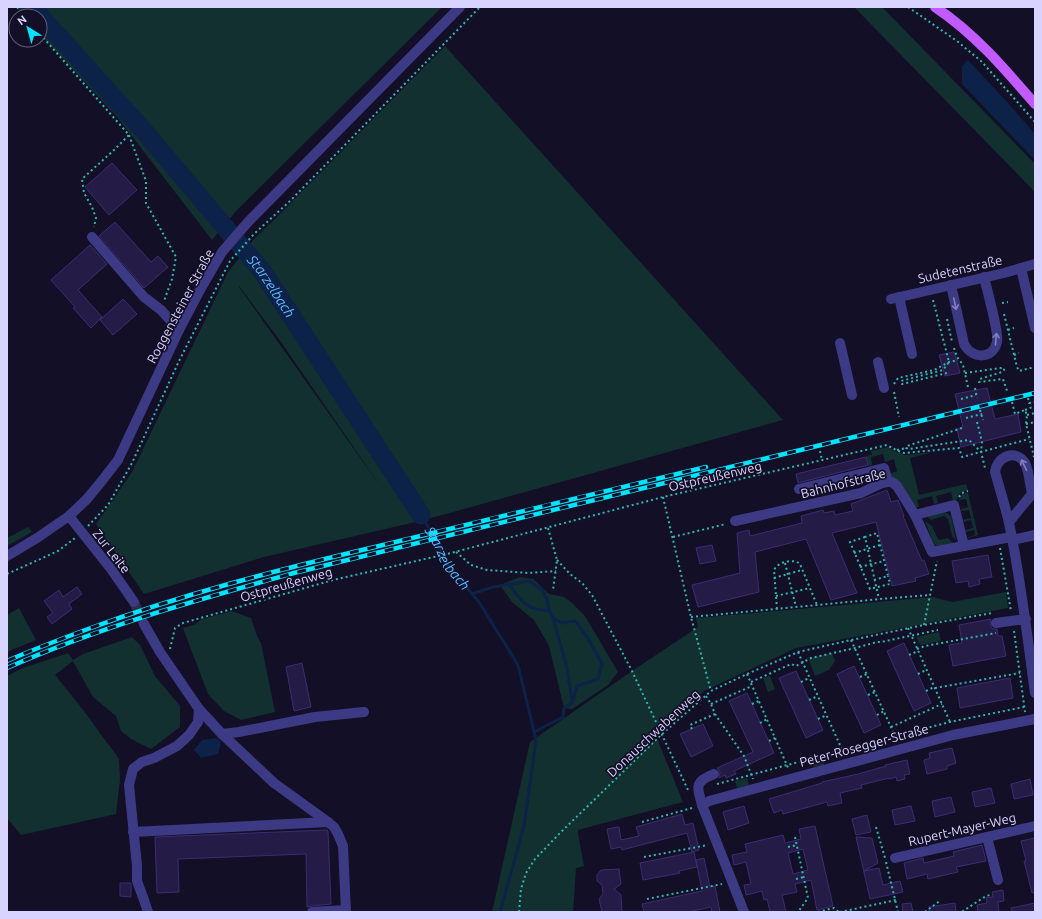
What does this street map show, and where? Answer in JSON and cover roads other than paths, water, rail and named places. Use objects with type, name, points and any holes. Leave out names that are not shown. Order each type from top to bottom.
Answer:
[{"type":"main road","points":[[935,7],[973,36],[1001,64],[1035,104]]},
{"type":"street","name":"Roggensteiner Straße","points":[[7,556],[69,516],[86,500],[118,460],[179,330],[222,252],[248,222],[460,7]]},
{"type":"street","points":[[92,237],[144,297],[161,310],[179,330]]},
{"type":"street","name":"Sudetenstraße","points":[[912,354],[895,298],[1035,264]]},
{"type":"street","points":[[1021,268],[1035,328]]},
{"type":"street","points":[[951,285],[964,344],[976,355],[987,354],[992,351],[995,346],[997,336],[984,277]]},
{"type":"street","points":[[840,343],[852,395]]},
{"type":"street","points":[[878,362],[884,388]]},
{"type":"street","points":[[1009,522],[1032,494],[1025,463],[1022,459],[1012,456],[1002,458],[998,462],[995,472],[1012,538],[1025,614],[1035,693]]},
{"type":"street","points":[[799,489],[884,468],[888,482]]},
{"type":"street","points":[[829,482],[833,499]]},
{"type":"street","name":"Bahnhofstraße","points":[[735,521],[861,493],[882,483],[892,482],[897,486],[915,515],[932,552],[964,546]]},
{"type":"street","points":[[915,515],[954,505],[964,546],[1035,535]]},
{"type":"street","name":"Zur Leite","points":[[69,516],[111,569],[134,602]]},
{"type":"street","points":[[997,623],[1025,614]]},
{"type":"street","points":[[144,624],[160,652],[199,709],[222,734],[274,783],[334,827],[343,846],[346,911],[312,912]]},
{"type":"street","points":[[148,912],[137,881],[137,866],[129,785],[133,769],[142,762],[154,758],[177,746],[189,735],[198,722],[199,709]]},
{"type":"street","points":[[222,734],[315,717],[364,712]]},
{"type":"street","name":"Peter-Rosegger-Straße","points":[[702,805],[709,801],[791,778],[953,735],[1035,719]]},
{"type":"street","points":[[714,774],[700,782],[694,791],[702,805],[717,844],[728,861],[732,882],[741,891],[744,912]]},
{"type":"street","points":[[133,832],[328,822]]},
{"type":"street","name":"Rupert-Mayer-Weg","points":[[895,858],[1035,826]]},
{"type":"street","points":[[987,837],[998,880]]},
{"type":"water","points":[[968,60],[1035,134],[1035,160],[962,84],[962,66]]},
{"type":"water","points":[[217,738],[221,742],[218,754],[201,758],[194,750],[202,740]]},
{"type":"waterway","name":"Starzelbach","points":[[32,7],[144,131],[262,271],[421,515]]},
{"type":"waterway","name":"Starzelbach","points":[[421,515],[440,547],[446,563],[479,602],[518,665],[536,740],[524,826],[500,912]]},
{"type":"waterway","name":"Starzelbach","points":[[472,594],[493,587],[530,581],[543,591],[553,618],[562,623],[575,621],[590,642],[602,664],[598,679],[577,686],[572,703],[564,708],[563,717],[534,732]]},
{"type":"waterway","name":"Starzelbach","points":[[509,584],[517,595],[530,607],[549,610]]},
{"type":"waterway","name":"Starzelbach","points":[[553,618],[567,668],[572,702]]},
{"type":"tunnel","points":[[134,602],[144,624]]},
{"type":"railway","points":[[7,668],[42,653],[149,615],[294,573],[1035,393]]},
{"type":"railway","points":[[7,661],[58,640],[124,616],[232,583],[706,467]]}]
